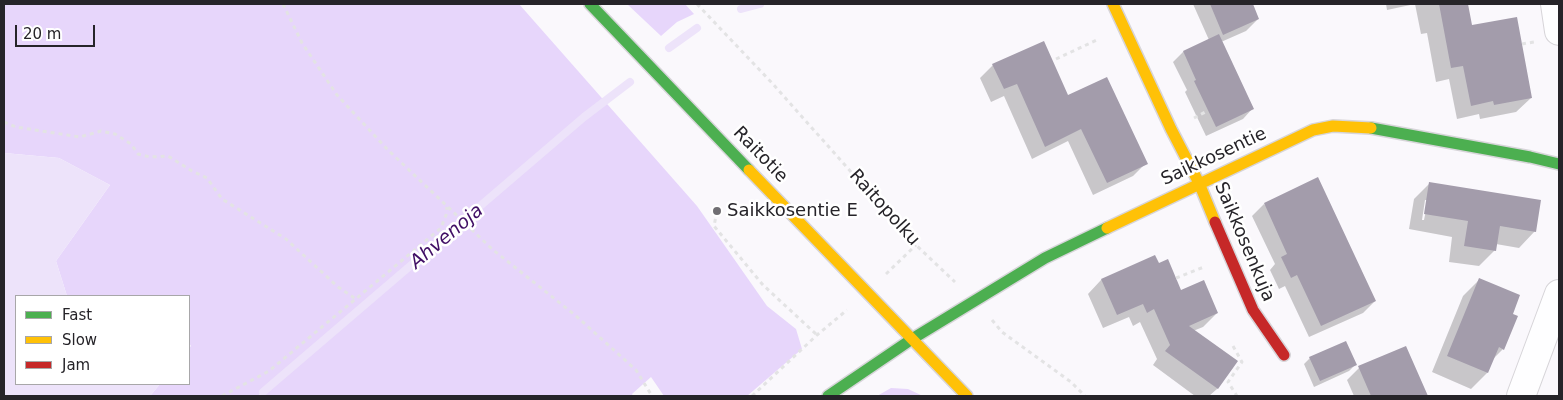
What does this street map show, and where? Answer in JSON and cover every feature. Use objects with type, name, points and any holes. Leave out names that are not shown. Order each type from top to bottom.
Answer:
[{"type":"street","name":"Raitotie","points":[[590,4],[967,396]]},
{"type":"street","name":"Saikkosenkuja","points":[[1113,4],[1171,129],[1199,183],[1252,310],[1284,355]]},
{"type":"street","points":[[1555,4],[1559,31]]},
{"type":"street","name":"Saikkosentie","points":[[828,396],[912,339],[1044,258],[1313,130],[1333,126],[1366,128],[1530,157],[1559,164]]},
{"type":"street","points":[[1521,396],[1559,294]]},
{"type":"path","points":[[283,4],[302,43],[337,95],[387,149],[492,250],[575,315],[636,370],[652,396]]},
{"type":"path","name":"Raitopolku","points":[[697,4],[772,83],[916,244],[975,301],[1002,332],[1071,382],[1085,396]]},
{"type":"path","points":[[1056,59],[1124,27]]},
{"type":"path","points":[[4,122],[16,127],[80,137],[101,131],[115,134],[131,144],[138,154],[150,157],[168,156],[207,178],[222,199],[286,239],[338,286],[356,299]]},
{"type":"path","points":[[222,396],[269,372],[441,228],[446,216],[447,206]]},
{"type":"path","points":[[717,211],[714,226],[763,285],[817,335]]},
{"type":"path","points":[[752,396],[817,335],[868,292],[916,244]]},
{"type":"path","points":[[1176,278],[1204,266],[1208,274]]},
{"type":"path","points":[[1233,346],[1242,362],[1228,382],[1237,396]]},
{"type":"shaded area","points":[[4,4],[519,4],[697,206],[767,306],[796,329],[802,349],[747,396],[664,396],[651,377],[632,394],[633,396],[260,396],[262,393],[257,396],[150,396],[159,385],[190,385],[190,295],[67,295],[56,261],[110,185],[59,158],[4,153]]},
{"type":"shaded area","points":[[627,4],[685,4],[694,14],[677,22],[661,36]]},
{"type":"shaded area","points":[[4,153],[59,158],[110,185],[56,261],[67,295],[15,295],[15,385],[159,385],[150,396],[4,396]]},
{"type":"shaded area","points":[[891,388],[908,389],[923,396],[877,396]]},
{"type":"building","points":[[1210,4],[1253,4],[1259,19],[1223,35]]},
{"type":"building","points":[[1439,4],[1468,4],[1472,25],[1517,17],[1532,98],[1494,105],[1493,101],[1471,106],[1463,66],[1451,68]]},
{"type":"building","points":[[1219,34],[1254,109],[1216,127],[1194,81],[1196,80],[1183,51]]},
{"type":"building","points":[[1044,41],[1068,95],[1107,77],[1148,164],[1107,183],[1081,129],[1045,147],[1017,84],[1004,89],[992,64]]},
{"type":"building","points":[[1318,177],[1376,301],[1321,326],[1297,275],[1291,278],[1281,257],[1287,254],[1264,203]]},
{"type":"building","points":[[1429,182],[1541,200],[1536,232],[1500,226],[1496,251],[1464,246],[1468,221],[1424,214]]},
{"type":"building","points":[[1155,255],[1159,263],[1168,259],[1181,290],[1204,280],[1218,313],[1189,326],[1238,361],[1218,389],[1165,351],[1170,345],[1154,309],[1147,313],[1143,304],[1117,315],[1101,279]]},
{"type":"building","points":[[1479,278],[1520,295],[1513,314],[1518,316],[1504,350],[1499,347],[1488,373],[1447,356]]},
{"type":"building","points":[[1346,341],[1357,365],[1320,381],[1309,357]]},
{"type":"building","points":[[1406,346],[1428,396],[1371,396],[1358,366]]},
{"type":"waterway","name":"Ahvenoja","points":[[741,9],[760,4]]},
{"type":"waterway","name":"Ahvenoja","points":[[669,48],[697,28]]},
{"type":"waterway","name":"Ahvenoja","points":[[263,392],[584,117],[630,82]]},
{"type":"traffic: fast","points":[[590,4],[749,170]]},
{"type":"traffic: fast","points":[[1371,128],[1559,164]]},
{"type":"traffic: fast","points":[[828,396],[912,339],[1045,258],[1107,228]]},
{"type":"traffic: slow","points":[[1113,4],[1171,129],[1199,183],[1215,222]]},
{"type":"traffic: slow","points":[[1107,228],[1313,130],[1333,126],[1371,128]]},
{"type":"traffic: slow","points":[[749,170],[967,396]]},
{"type":"traffic: jam","points":[[1215,222],[1253,310],[1284,355]]},
{"type":"place","name":"Saikkosentie E","points":[[717,211]]}]
